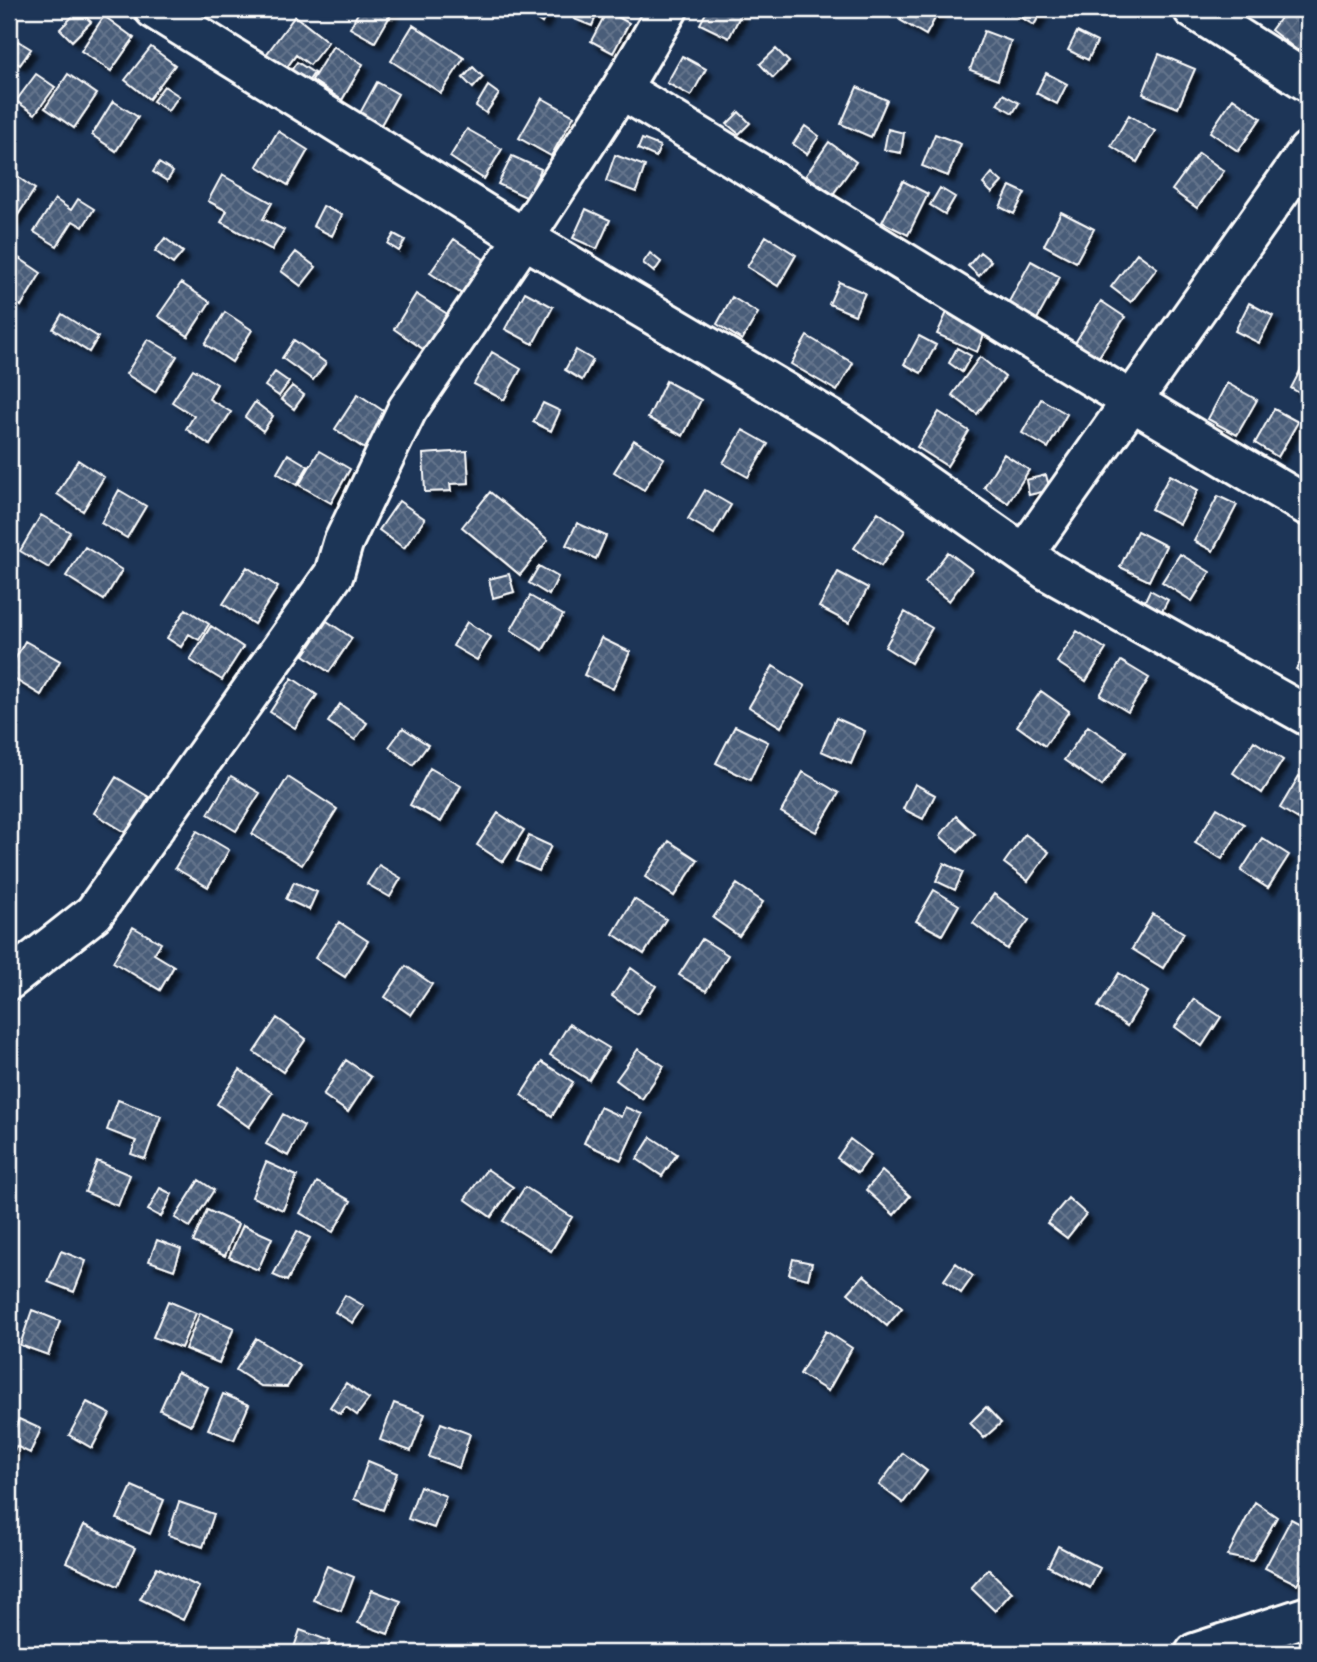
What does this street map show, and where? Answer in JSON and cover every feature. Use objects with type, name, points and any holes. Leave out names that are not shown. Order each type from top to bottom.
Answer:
[{"type":"street","points":[[154,9],[524,238],[840,425],[1048,571],[1308,716]]},
{"type":"street","points":[[9,981],[94,913],[334,574],[343,543],[407,410],[621,89],[668,9]]},
{"type":"street","points":[[1194,9],[1308,82]]},
{"type":"street","points":[[621,89],[893,254],[1131,403],[1308,506]]},
{"type":"street","points":[[1024,554],[1308,150]]},
{"type":"street","points":[[1195,1653],[1308,1616]]},
{"type":"building","points":[[360,9],[393,11],[375,42],[350,28]]},
{"type":"building","points":[[535,9],[550,9],[542,23],[531,16]]},
{"type":"building","points":[[578,9],[599,9],[592,26],[574,19]]},
{"type":"building","points":[[708,9],[731,9],[741,14],[729,38],[700,24]]},
{"type":"building","points":[[906,9],[940,9],[926,35],[900,20]]},
{"type":"building","points":[[1007,9],[1043,9],[1034,25]]},
{"type":"building","points":[[1287,9],[1308,10],[1308,38],[1298,51],[1271,30]]},
{"type":"building","points":[[79,10],[91,22],[72,41],[60,29]]},
{"type":"building","points":[[607,11],[629,23],[613,53],[591,41]]},
{"type":"building","points":[[104,16],[134,38],[111,71],[81,51]]},
{"type":"building","points":[[295,16],[328,42],[310,65],[296,55],[282,74],[262,60]]},
{"type":"building","points":[[413,25],[464,58],[441,93],[391,61]]},
{"type":"building","points":[[984,31],[1011,41],[998,80],[970,70]]},
{"type":"building","points":[[1077,32],[1097,42],[1088,60],[1068,50]]},
{"type":"building","points":[[18,41],[31,49],[20,65],[9,58]]},
{"type":"building","points":[[333,46],[363,64],[342,100],[312,80]]},
{"type":"building","points":[[151,47],[175,65],[149,99],[125,80]]},
{"type":"building","points":[[776,49],[789,62],[773,78],[760,64]]},
{"type":"building","points":[[1159,54],[1195,69],[1178,108],[1143,94]]},
{"type":"building","points":[[682,56],[706,69],[691,96],[667,83]]},
{"type":"building","points":[[297,62],[314,73],[305,86],[288,75]]},
{"type":"building","points":[[473,67],[483,77],[473,88],[463,78]]},
{"type":"building","points":[[1046,73],[1067,84],[1057,104],[1036,93]]},
{"type":"building","points":[[36,74],[55,87],[35,114],[16,101]]},
{"type":"building","points":[[68,74],[97,94],[74,128],[45,108]]},
{"type":"building","points":[[377,82],[398,94],[381,125],[360,113]]},
{"type":"building","points":[[164,86],[179,96],[168,111],[153,101]]},
{"type":"building","points":[[488,86],[499,94],[486,113],[476,106]]},
{"type":"building","points":[[857,87],[887,100],[871,137],[841,124]]},
{"type":"building","points":[[1003,94],[1019,103],[1013,113],[997,104]]},
{"type":"building","points":[[542,98],[574,116],[551,156],[519,138]]},
{"type":"building","points":[[1233,98],[1261,118],[1238,151],[1210,132]]},
{"type":"building","points":[[113,101],[138,117],[116,151],[92,135]]},
{"type":"building","points":[[739,112],[750,123],[739,134],[727,124]]},
{"type":"building","points":[[1129,115],[1155,131],[1137,162],[1111,146]]},
{"type":"building","points":[[805,126],[819,136],[807,154],[793,144]]},
{"type":"building","points":[[467,129],[502,149],[484,179],[450,157]]},
{"type":"building","points":[[888,129],[904,133],[901,153],[884,150]]},
{"type":"building","points":[[278,131],[308,150],[288,185],[257,166]]},
{"type":"building","points":[[935,134],[961,144],[948,176],[922,166]]},
{"type":"building","points":[[642,139],[660,146],[656,157],[638,149]]},
{"type":"building","points":[[829,142],[856,162],[833,194],[806,175]]},
{"type":"building","points":[[1199,153],[1224,171],[1197,208],[1172,190]]},
{"type":"building","points":[[615,155],[645,166],[636,192],[606,181]]},
{"type":"building","points":[[512,156],[541,169],[528,198],[498,184]]},
{"type":"building","points":[[159,163],[173,172],[167,181],[153,172]]},
{"type":"building","points":[[9,171],[35,189],[14,221],[9,217]]},
{"type":"building","points":[[992,173],[1002,182],[992,193],[983,184]]},
{"type":"building","points":[[222,175],[272,203],[263,219],[284,230],[272,250],[221,222],[227,211],[208,201]]},
{"type":"building","points":[[903,181],[928,194],[908,235],[882,222]]},
{"type":"building","points":[[1010,186],[1025,193],[1014,214],[1000,207]]},
{"type":"building","points":[[940,188],[955,197],[945,214],[930,205]]},
{"type":"building","points":[[55,199],[71,210],[78,199],[94,209],[83,227],[73,221],[57,246],[34,232]]},
{"type":"building","points":[[323,206],[342,215],[332,236],[313,226]]},
{"type":"building","points":[[586,209],[610,220],[597,249],[573,238]]},
{"type":"building","points":[[1061,212],[1094,229],[1076,262],[1044,245]]},
{"type":"building","points":[[394,234],[405,240],[399,251],[388,244]]},
{"type":"building","points":[[766,236],[796,255],[778,286],[747,267]]},
{"type":"building","points":[[165,238],[183,252],[173,264],[155,251]]},
{"type":"building","points":[[454,239],[485,260],[462,294],[430,273]]},
{"type":"building","points":[[296,252],[316,267],[301,286],[281,271]]},
{"type":"building","points":[[980,252],[991,261],[979,276],[968,266]]},
{"type":"building","points":[[650,253],[661,262],[654,272],[643,263]]},
{"type":"building","points":[[1137,253],[1157,268],[1131,302],[1111,287]]},
{"type":"building","points":[[19,258],[41,273],[21,306],[9,298],[9,273]]},
{"type":"building","points":[[1031,261],[1060,277],[1035,323],[1006,307]]},
{"type":"building","points":[[839,282],[865,293],[855,315],[829,304]]},
{"type":"building","points":[[181,283],[210,302],[188,336],[158,316]]},
{"type":"building","points":[[525,292],[553,307],[533,344],[505,329]]},
{"type":"building","points":[[416,294],[449,315],[426,351],[394,329]]},
{"type":"building","points":[[732,297],[758,313],[742,340],[717,324]]},
{"type":"building","points":[[1101,301],[1125,317],[1098,358],[1075,343]]},
{"type":"building","points":[[1249,303],[1273,316],[1259,343],[1235,331]]},
{"type":"building","points":[[948,310],[987,327],[977,352],[937,334]]},
{"type":"building","points":[[225,312],[252,330],[232,362],[205,344]]},
{"type":"building","points":[[62,314],[98,337],[89,352],[53,329]]},
{"type":"building","points":[[807,336],[853,363],[837,391],[791,364]]},
{"type":"building","points":[[919,336],[936,345],[921,373],[904,364]]},
{"type":"building","points":[[148,339],[177,356],[155,392],[126,374]]},
{"type":"building","points":[[294,340],[326,363],[313,380],[282,358]]},
{"type":"building","points":[[957,348],[971,356],[962,372],[949,363]]},
{"type":"building","points":[[576,350],[593,360],[582,380],[565,370]]},
{"type":"building","points":[[492,352],[521,369],[504,400],[474,384]]},
{"type":"building","points":[[1308,356],[1308,398],[1291,388]]},
{"type":"building","points":[[980,357],[1005,377],[977,414],[952,395]]},
{"type":"building","points":[[193,369],[217,384],[209,399],[231,412],[210,445],[186,429],[194,416],[172,402]]},
{"type":"building","points":[[275,372],[289,382],[279,396],[265,386]]},
{"type":"building","points":[[666,381],[701,400],[683,436],[648,418]]},
{"type":"building","points":[[1227,383],[1257,400],[1237,435],[1208,419]]},
{"type":"building","points":[[292,386],[304,395],[294,409],[281,399]]},
{"type":"building","points":[[358,394],[388,414],[365,449],[335,429]]},
{"type":"building","points":[[1041,399],[1067,414],[1048,448],[1022,433]]},
{"type":"building","points":[[255,402],[273,416],[263,431],[245,417]]},
{"type":"building","points":[[543,403],[560,411],[551,431],[533,422]]},
{"type":"building","points":[[1274,409],[1298,422],[1278,457],[1255,443]]},
{"type":"building","points":[[939,412],[969,431],[947,466],[917,447]]},
{"type":"building","points":[[743,430],[768,444],[748,477],[723,463]]},
{"type":"building","points":[[634,440],[664,458],[644,490],[614,472]]},
{"type":"building","points":[[319,451],[350,469],[331,503],[299,485]]},
{"type":"building","points":[[467,451],[469,483],[450,484],[451,491],[425,492],[423,454]]},
{"type":"building","points":[[288,454],[308,466],[297,485],[277,473]]},
{"type":"building","points":[[1004,454],[1029,470],[1008,503],[984,487]]},
{"type":"building","points":[[78,460],[104,477],[83,511],[57,494]]},
{"type":"building","points":[[1046,475],[1050,490],[1029,495],[1026,480]]},
{"type":"building","points":[[1170,475],[1198,490],[1180,524],[1151,509]]},
{"type":"building","points":[[119,490],[146,506],[127,538],[101,523]]},
{"type":"building","points":[[705,490],[731,505],[714,534],[688,519]]},
{"type":"building","points":[[490,492],[548,540],[520,575],[462,527]]},
{"type":"building","points":[[1218,496],[1237,505],[1213,551],[1194,541]]},
{"type":"building","points":[[399,501],[425,519],[404,548],[379,530]]},
{"type":"building","points":[[878,512],[905,531],[881,566],[854,548]]},
{"type":"building","points":[[41,515],[70,532],[49,568],[20,551]]},
{"type":"building","points":[[577,523],[606,536],[596,559],[566,545]]},
{"type":"building","points":[[1137,531],[1166,546],[1149,581],[1120,567]]},
{"type":"building","points":[[85,547],[122,570],[104,600],[66,576]]},
{"type":"building","points":[[948,552],[972,570],[949,601],[925,582]]},
{"type":"building","points":[[1180,554],[1210,572],[1192,601],[1162,582]]},
{"type":"building","points":[[539,566],[558,577],[549,595],[529,583]]},
{"type":"building","points":[[247,567],[278,587],[254,624],[223,604]]},
{"type":"building","points":[[838,572],[868,588],[849,623],[819,607]]},
{"type":"building","points":[[509,574],[514,592],[493,598],[489,579]]},
{"type":"building","points":[[1150,590],[1168,600],[1156,622],[1139,613]]},
{"type":"building","points":[[530,596],[563,615],[543,650],[511,630]]},
{"type":"building","points":[[186,609],[209,624],[199,640],[189,634],[181,647],[167,638]]},
{"type":"building","points":[[905,612],[932,628],[911,663],[885,647]]},
{"type":"building","points":[[327,621],[352,638],[329,672],[304,655]]},
{"type":"building","points":[[467,622],[491,637],[477,660],[453,646]]},
{"type":"building","points":[[211,626],[243,647],[222,680],[190,660]]},
{"type":"building","points":[[1077,631],[1106,649],[1086,681],[1057,662]]},
{"type":"building","points":[[601,638],[630,652],[613,689],[584,675]]},
{"type":"building","points":[[25,641],[60,661],[41,695],[9,676],[9,670]]},
{"type":"building","points":[[1308,651],[1308,678],[1296,669]]},
{"type":"building","points":[[1121,661],[1149,678],[1128,712],[1100,695]]},
{"type":"building","points":[[773,666],[805,686],[781,727],[749,707]]},
{"type":"building","points":[[292,678],[317,695],[295,728],[270,712]]},
{"type":"building","points":[[1041,691],[1069,711],[1045,746],[1017,726]]},
{"type":"building","points":[[340,704],[367,723],[355,740],[328,722]]},
{"type":"building","points":[[836,718],[865,731],[851,764],[821,751]]},
{"type":"building","points":[[735,726],[768,742],[750,780],[716,763]]},
{"type":"building","points":[[1088,726],[1126,752],[1102,786],[1064,760]]},
{"type":"building","points":[[403,728],[428,745],[413,765],[389,747]]},
{"type":"building","points":[[1254,741],[1283,760],[1262,793],[1233,773]]},
{"type":"building","points":[[430,768],[461,786],[441,822],[410,805]]},
{"type":"building","points":[[803,772],[839,793],[816,832],[781,812]]},
{"type":"building","points":[[231,776],[260,793],[236,831],[208,814]]},
{"type":"building","points":[[1299,776],[1308,782],[1308,818],[1305,823],[1280,808]]},
{"type":"building","points":[[116,777],[149,797],[128,834],[94,813]]},
{"type":"building","points":[[288,777],[337,809],[302,865],[252,834]]},
{"type":"building","points":[[915,784],[935,795],[923,819],[903,809]]},
{"type":"building","points":[[1217,808],[1244,824],[1222,859],[1195,843]]},
{"type":"building","points":[[498,813],[524,830],[503,862],[477,845]]},
{"type":"building","points":[[956,816],[975,834],[958,852],[940,836]]},
{"type":"building","points":[[197,831],[229,850],[208,887],[175,868]]},
{"type":"building","points":[[1025,834],[1049,852],[1028,881],[1004,863]]},
{"type":"building","points":[[529,836],[551,846],[539,871],[517,861]]},
{"type":"building","points":[[1262,838],[1289,855],[1268,888],[1241,871]]},
{"type":"building","points":[[669,841],[698,860],[674,896],[645,877]]},
{"type":"building","points":[[944,863],[963,872],[955,890],[936,881]]},
{"type":"building","points":[[379,865],[401,878],[390,897],[367,884]]},
{"type":"building","points":[[294,882],[317,892],[309,910],[286,899]]},
{"type":"building","points":[[737,884],[763,902],[739,936],[713,918]]},
{"type":"building","points":[[934,890],[959,905],[942,935],[916,921]]},
{"type":"building","points":[[994,894],[1029,920],[1007,949],[973,923]]},
{"type":"building","points":[[634,899],[666,919],[644,954],[613,934]]},
{"type":"building","points":[[1153,914],[1184,933],[1163,968],[1132,949]]},
{"type":"building","points":[[339,922],[368,941],[345,977],[315,958]]},
{"type":"building","points":[[133,927],[161,943],[154,954],[174,966],[160,990],[113,962]]},
{"type":"building","points":[[702,939],[728,955],[706,991],[679,975]]},
{"type":"building","points":[[406,966],[432,984],[411,1015],[385,997]]},
{"type":"building","points":[[631,968],[656,986],[637,1014],[612,996]]},
{"type":"building","points":[[1119,973],[1148,992],[1127,1026],[1098,1007]]},
{"type":"building","points":[[1194,999],[1221,1017],[1202,1046],[1175,1027]]},
{"type":"building","points":[[277,1018],[306,1039],[283,1072],[254,1052]]},
{"type":"building","points":[[569,1024],[609,1048],[589,1080],[550,1055]]},
{"type":"building","points":[[638,1049],[664,1066],[642,1099],[616,1080]]},
{"type":"building","points":[[346,1060],[371,1077],[348,1112],[323,1095]]},
{"type":"building","points":[[542,1062],[573,1082],[552,1116],[521,1095]]},
{"type":"building","points":[[240,1070],[272,1093],[249,1127],[217,1104]]},
{"type":"building","points":[[118,1100],[161,1116],[145,1159],[131,1154],[136,1141],[107,1130]]},
{"type":"building","points":[[600,1107],[621,1117],[625,1107],[642,1114],[621,1160],[584,1143]]},
{"type":"building","points":[[283,1114],[304,1126],[288,1156],[266,1144]]},
{"type":"building","points":[[651,1137],[677,1154],[662,1176],[637,1159]]},
{"type":"building","points":[[850,1139],[871,1155],[858,1173],[837,1158]]},
{"type":"building","points":[[97,1161],[130,1175],[118,1206],[85,1192]]},
{"type":"building","points":[[266,1162],[297,1176],[283,1210],[252,1197]]},
{"type":"building","points":[[487,1169],[513,1187],[491,1217],[465,1199]]},
{"type":"building","points":[[882,1171],[910,1196],[894,1215],[866,1190]]},
{"type":"building","points":[[199,1180],[214,1190],[190,1227],[175,1218]]},
{"type":"building","points":[[317,1182],[351,1201],[333,1232],[300,1213]]},
{"type":"building","points":[[525,1187],[572,1217],[551,1251],[503,1221]]},
{"type":"building","points":[[160,1188],[172,1194],[161,1217],[148,1210]]},
{"type":"building","points":[[1068,1198],[1086,1214],[1067,1238],[1047,1223]]},
{"type":"building","points":[[207,1210],[238,1224],[225,1256],[193,1242]]},
{"type":"building","points":[[243,1225],[272,1238],[258,1270],[229,1257]]},
{"type":"building","points":[[297,1231],[310,1238],[287,1281],[273,1275]]},
{"type":"building","points":[[157,1240],[181,1249],[174,1270],[149,1261]]},
{"type":"building","points":[[61,1251],[86,1261],[74,1292],[48,1282]]},
{"type":"building","points":[[793,1259],[812,1263],[808,1279],[789,1274]]},
{"type":"building","points":[[956,1263],[973,1276],[961,1293],[944,1280]]},
{"type":"building","points":[[864,1275],[902,1308],[887,1326],[848,1293]]},
{"type":"building","points":[[345,1295],[364,1306],[353,1323],[335,1312]]},
{"type":"building","points":[[168,1301],[196,1313],[181,1348],[153,1337]]},
{"type":"building","points":[[32,1310],[60,1321],[48,1355],[20,1345]]},
{"type":"building","points":[[200,1313],[234,1328],[219,1363],[185,1349]]},
{"type":"building","points":[[826,1331],[852,1348],[828,1391],[800,1374]]},
{"type":"building","points":[[256,1338],[300,1366],[287,1387],[261,1386],[236,1370]]},
{"type":"building","points":[[177,1372],[208,1387],[191,1425],[160,1410]]},
{"type":"building","points":[[346,1383],[369,1399],[357,1415],[346,1407],[340,1414],[330,1407]]},
{"type":"building","points":[[223,1394],[249,1405],[234,1440],[208,1429]]},
{"type":"building","points":[[87,1402],[110,1414],[92,1448],[69,1435]]},
{"type":"building","points":[[394,1403],[425,1414],[411,1451],[380,1440]]},
{"type":"building","points":[[986,1407],[1001,1423],[984,1438],[970,1423]]},
{"type":"building","points":[[19,1419],[41,1429],[30,1453],[16,1446],[9,1462],[9,1426],[15,1428]]},
{"type":"building","points":[[441,1423],[470,1434],[459,1468],[429,1457]]},
{"type":"building","points":[[903,1453],[927,1471],[903,1503],[879,1485]]},
{"type":"building","points":[[368,1461],[397,1473],[383,1510],[354,1499]]},
{"type":"building","points":[[132,1486],[164,1500],[150,1534],[117,1519]]},
{"type":"building","points":[[420,1486],[446,1496],[434,1528],[408,1519]]},
{"type":"building","points":[[179,1502],[214,1514],[203,1547],[168,1535]]},
{"type":"building","points":[[1255,1502],[1277,1517],[1252,1561],[1227,1556]]},
{"type":"building","points":[[1291,1519],[1308,1528],[1308,1564],[1297,1584],[1265,1568]]},
{"type":"building","points":[[84,1525],[135,1548],[118,1586],[66,1562]]},
{"type":"building","points":[[1058,1546],[1100,1568],[1090,1588],[1048,1566]]},
{"type":"building","points":[[327,1566],[354,1577],[341,1611],[313,1600]]},
{"type":"building","points":[[157,1567],[199,1587],[183,1620],[140,1599]]},
{"type":"building","points":[[988,1569],[1012,1592],[995,1611],[971,1588]]},
{"type":"building","points":[[372,1590],[401,1601],[388,1634],[358,1623]]},
{"type":"building","points":[[1307,1628],[1289,1653],[1259,1651]]},
{"type":"building","points":[[300,1630],[330,1641],[326,1653],[292,1653]]}]
